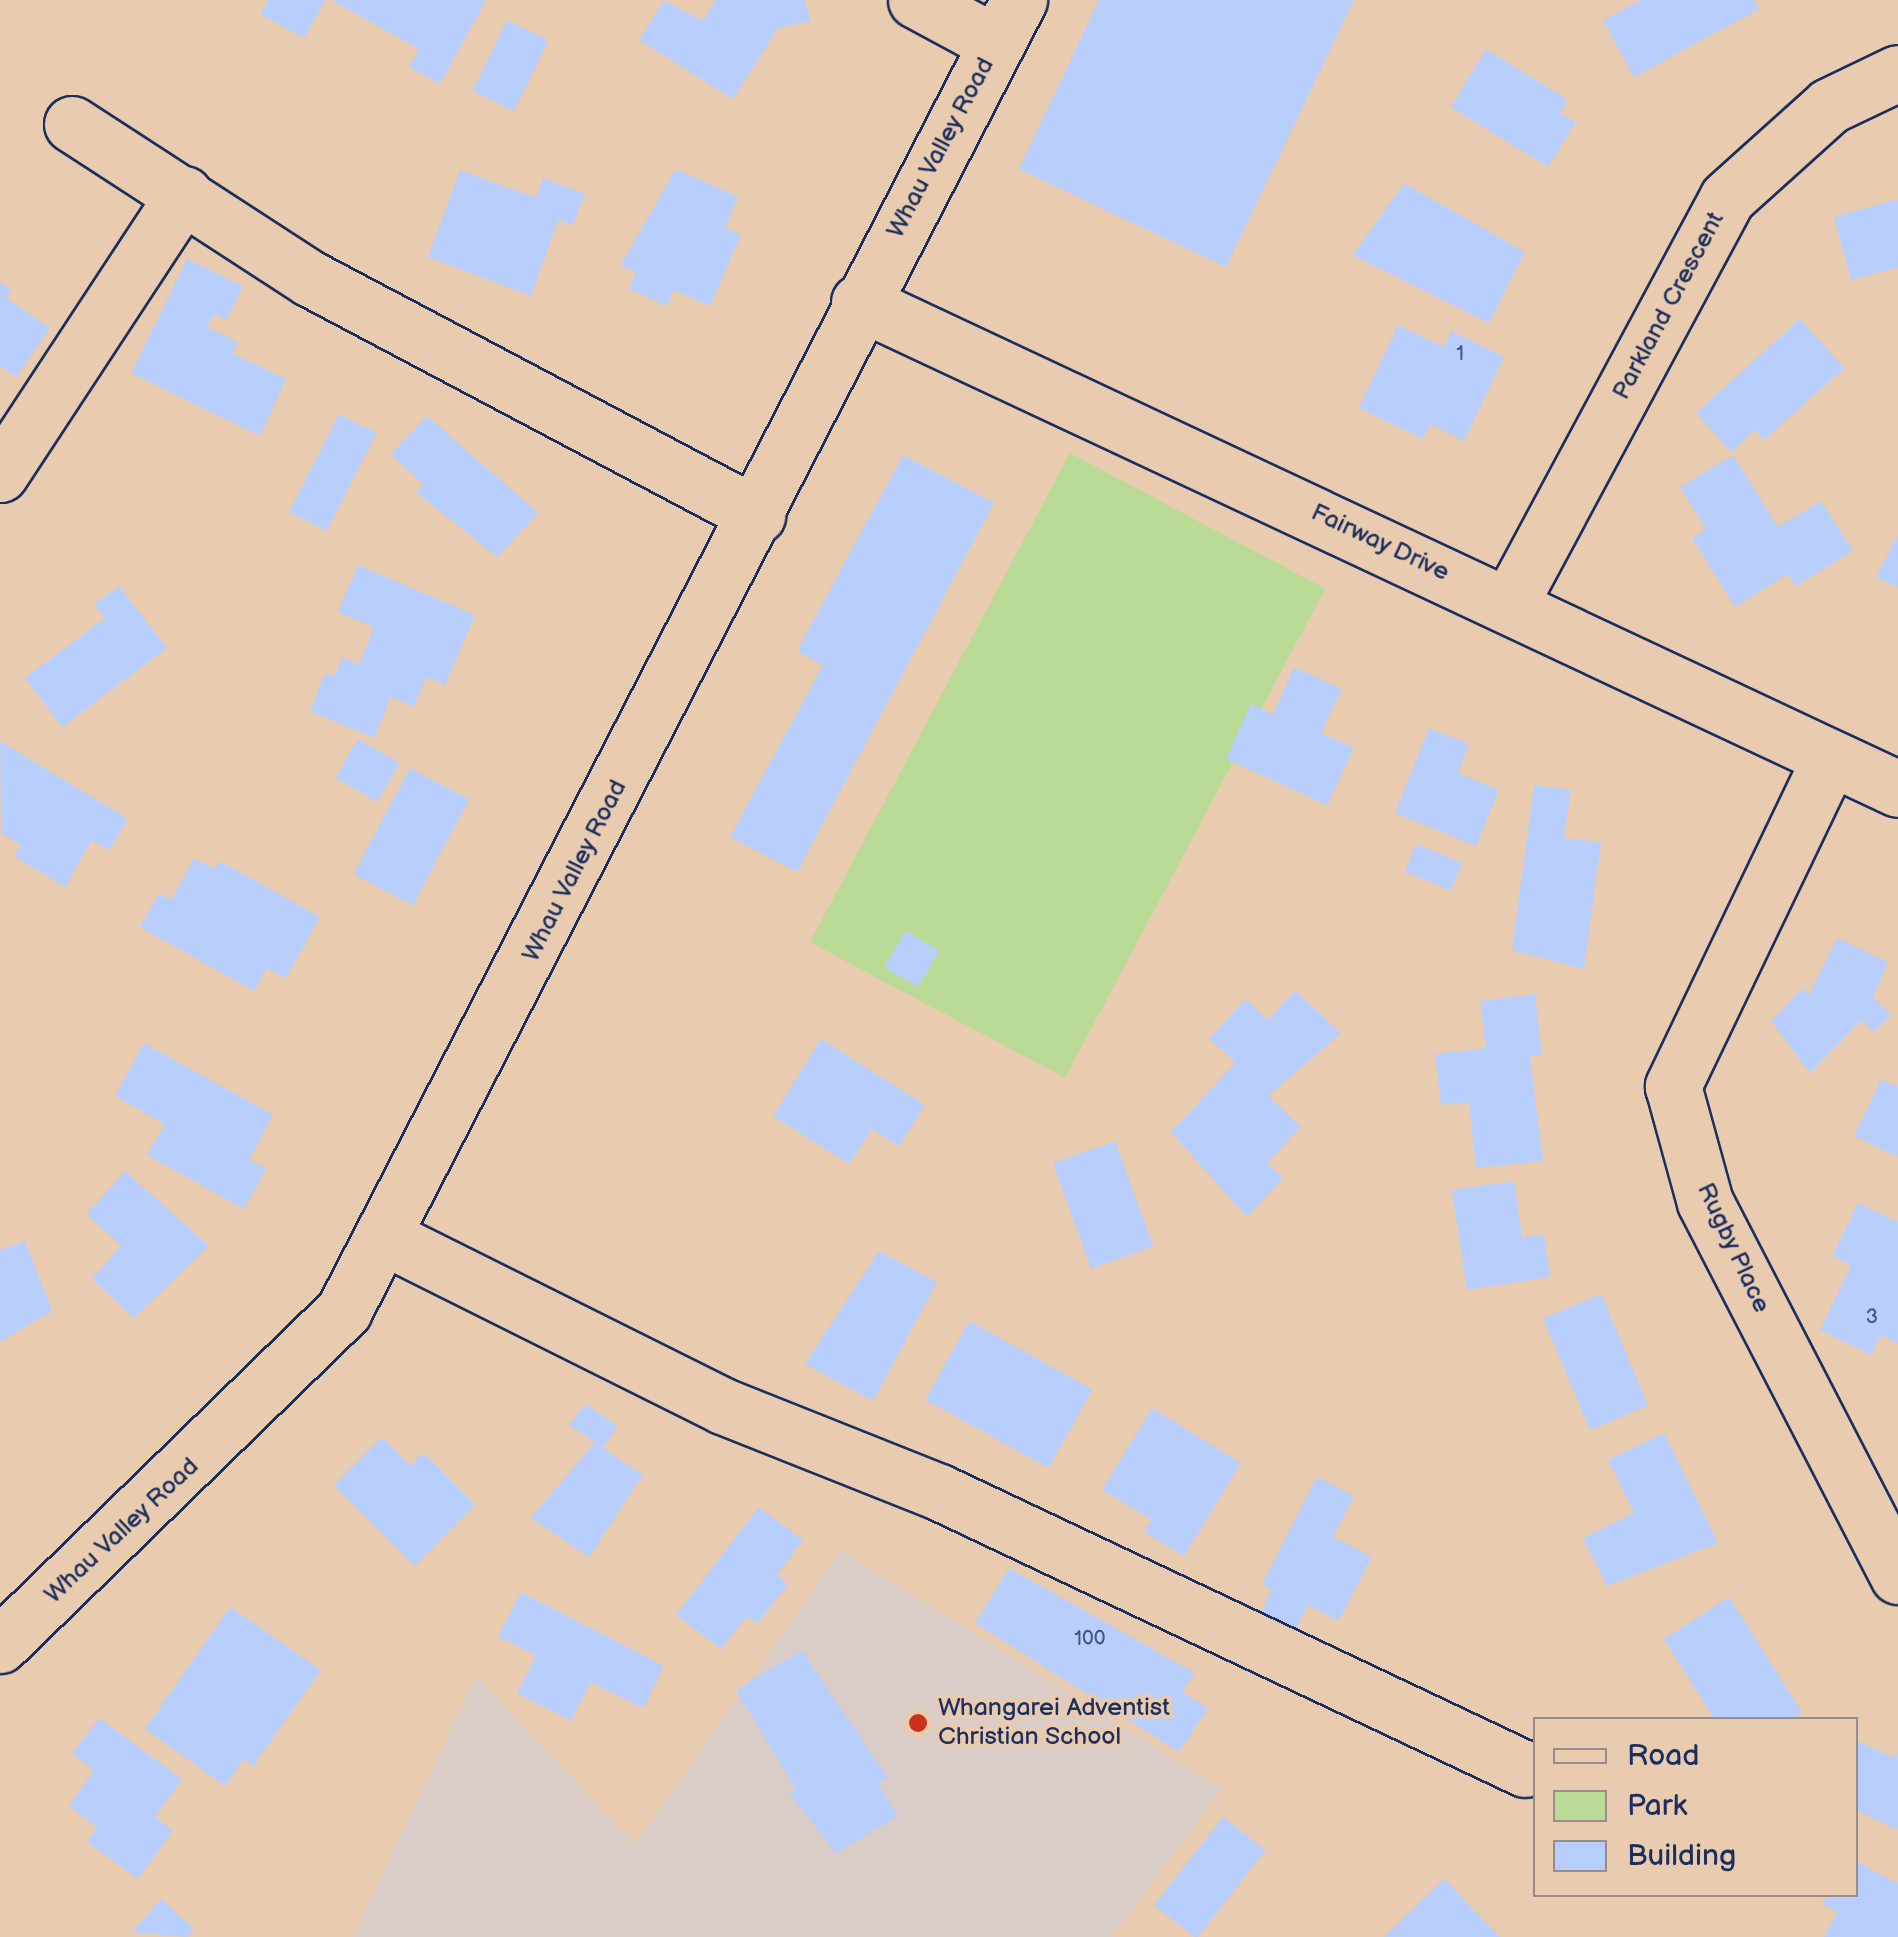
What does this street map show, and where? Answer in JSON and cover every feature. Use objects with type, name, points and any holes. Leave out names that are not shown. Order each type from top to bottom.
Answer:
[{"type":"street","points":[[916,0],[1008,22]]},
{"type":"street","name":"Whau Valley Road","points":[[0,1644],[312,1347],[388,1239],[757,515],[860,302],[1008,22]]},
{"type":"street","name":"Parkland Crescent","points":[[1510,603],[1726,198],[1829,106],[1898,74]]},
{"type":"street","points":[[72,124],[311,280],[757,515]]},
{"type":"street","points":[[0,474],[184,194]]},
{"type":"street","name":"Fairway Drive","points":[[860,302],[1510,603],[1898,789]]},
{"type":"street","name":"Rugby Place","points":[[1830,758],[1673,1086],[1705,1202],[1897,1570]]},
{"type":"street","points":[[388,1239],[723,1406],[955,1500],[1525,1769]]},
{"type":"shaded area","name":"Whangarei Adventist Christian School","points":[[841,1550],[1222,1789],[1112,1937],[353,1937],[476,1676],[635,1844]]},
{"type":"green space","points":[[1070,453],[1325,589],[1065,1078],[810,942]]},
{"type":"building","points":[[268,0],[325,0],[304,38],[260,14]]},
{"type":"building","points":[[331,0],[486,0],[440,84],[409,67],[419,49]]},
{"type":"building","points":[[664,0],[703,21],[716,0],[804,0],[811,21],[778,28],[733,99],[639,40]]},
{"type":"building","points":[[1099,0],[1354,0],[1226,267],[1019,169]]},
{"type":"building","points":[[1641,0],[1754,0],[1759,9],[1634,77],[1603,20]]},
{"type":"building","points":[[507,20],[548,40],[514,111],[472,91]]},
{"type":"building","points":[[1486,49],[1568,100],[1560,113],[1576,122],[1548,167],[1451,107]]},
{"type":"building","points":[[676,169],[738,197],[725,227],[741,235],[710,306],[674,290],[667,306],[629,289],[636,272],[620,266]]},
{"type":"building","points":[[460,170],[536,198],[543,178],[585,194],[573,225],[558,220],[531,296],[428,257]]},
{"type":"building","points":[[1404,183],[1525,252],[1489,323],[1353,255]]},
{"type":"building","points":[[1898,199],[1898,267],[1851,280],[1834,217]]},
{"type":"building","points":[[187,259],[243,286],[226,320],[214,314],[207,327],[238,342],[232,353],[286,379],[260,436],[131,373]]},
{"type":"building","points":[[0,282],[12,290],[6,298],[50,328],[16,377],[0,366]]},
{"type":"building","points":[[1800,319],[1844,368],[1764,440],[1755,430],[1731,452],[1696,413]]},
{"type":"building","points":[[1398,325],[1444,347],[1451,331],[1504,357],[1464,441],[1430,424],[1423,439],[1359,408]]},
{"type":"building","points":[[339,414],[376,433],[326,531],[289,512]]},
{"type":"building","points":[[427,416],[538,513],[497,557],[416,492],[423,484],[391,454]]},
{"type":"building","points":[[903,455],[994,503],[797,872],[730,837],[823,665],[797,651]]},
{"type":"building","points":[[1733,455],[1778,527],[1821,501],[1853,551],[1796,586],[1788,574],[1735,607],[1692,538],[1706,529],[1680,487]]},
{"type":"building","points":[[1898,534],[1898,588],[1876,577]]},
{"type":"building","points":[[358,565],[475,615],[445,685],[426,677],[414,707],[391,697],[374,738],[310,711],[325,673],[335,676],[342,657],[359,665],[374,627],[338,612]]},
{"type":"building","points":[[119,586],[167,648],[62,727],[25,678],[105,618],[94,604]]},
{"type":"building","points":[[1294,667],[1342,689],[1321,733],[1354,748],[1327,805],[1226,759],[1251,704],[1273,714]]},
{"type":"building","points":[[1429,728],[1469,744],[1458,773],[1499,790],[1476,846],[1395,813]]},
{"type":"building","points":[[358,739],[400,763],[377,802],[336,778]]},
{"type":"building","points":[[0,741],[128,819],[109,850],[92,840],[65,887],[14,856],[21,845],[1,833]]},
{"type":"building","points":[[410,768],[469,799],[413,905],[354,874]]},
{"type":"building","points":[[1534,785],[1571,790],[1564,838],[1601,842],[1584,969],[1512,950]]},
{"type":"building","points":[[1416,844],[1462,863],[1451,891],[1405,872]]},
{"type":"building","points":[[194,858],[214,869],[220,861],[320,917],[286,978],[267,968],[254,991],[140,927],[159,893],[171,900]]},
{"type":"building","points":[[906,931],[939,951],[918,987],[884,967]]},
{"type":"building","points":[[1837,938],[1888,962],[1873,998],[1891,1014],[1874,1032],[1861,1020],[1810,1073],[1771,1021],[1803,988],[1809,995]]},
{"type":"building","points":[[1295,990],[1341,1033],[1268,1096],[1301,1127],[1267,1163],[1283,1178],[1247,1217],[1171,1132],[1236,1062],[1209,1039],[1245,999],[1268,1020]]},
{"type":"building","points":[[1535,994],[1542,1055],[1530,1056],[1543,1161],[1476,1168],[1469,1102],[1441,1105],[1435,1054],[1486,1048],[1480,1001]]},
{"type":"building","points":[[821,1039],[925,1105],[899,1146],[872,1129],[849,1164],[773,1116]]},
{"type":"building","points":[[144,1043],[273,1115],[249,1159],[266,1169],[244,1209],[147,1155],[165,1124],[115,1096]]},
{"type":"building","points":[[1881,1079],[1898,1087],[1898,1157],[1854,1136]]},
{"type":"building","points":[[1115,1141],[1153,1246],[1091,1269],[1053,1164]]},
{"type":"building","points":[[125,1171],[209,1246],[134,1318],[92,1279],[121,1246],[87,1214]]},
{"type":"building","points":[[1514,1181],[1522,1237],[1544,1234],[1550,1277],[1467,1290],[1452,1190]]},
{"type":"building","points":[[1858,1203],[1898,1222],[1898,1344],[1881,1335],[1871,1355],[1820,1330],[1851,1265],[1832,1256]]},
{"type":"building","points":[[25,1241],[52,1311],[0,1342],[0,1250]]},
{"type":"building","points":[[879,1251],[937,1282],[873,1401],[805,1364]]},
{"type":"building","points":[[1601,1294],[1648,1405],[1590,1430],[1543,1319]]},
{"type":"building","points":[[969,1321],[1092,1389],[1049,1468],[925,1400]]},
{"type":"building","points":[[585,1404],[618,1426],[603,1448],[643,1475],[589,1557],[531,1518],[595,1442],[569,1425]]},
{"type":"building","points":[[1152,1408],[1241,1463],[1184,1556],[1144,1532],[1152,1520],[1102,1490]]},
{"type":"building","points":[[1664,1433],[1718,1543],[1607,1586],[1583,1538],[1634,1513],[1608,1460]]},
{"type":"building","points":[[382,1437],[410,1466],[424,1453],[475,1505],[415,1566],[334,1485]]},
{"type":"building","points":[[1317,1477],[1354,1496],[1333,1537],[1372,1557],[1338,1621],[1308,1605],[1294,1632],[1260,1614],[1272,1589],[1262,1584]]},
{"type":"building","points":[[759,1507],[803,1540],[777,1575],[788,1584],[757,1624],[747,1616],[721,1649],[676,1615]]},
{"type":"building","points":[[1009,1568],[1195,1673],[1182,1692],[1208,1708],[1179,1752],[975,1623]]},
{"type":"building","points":[[521,1592],[664,1666],[643,1708],[591,1682],[571,1721],[517,1693],[536,1656],[498,1636]]},
{"type":"building","points":[[1729,1597],[1802,1712],[1794,1717],[1713,1717],[1664,1639]]},
{"type":"building","points":[[230,1607],[321,1670],[253,1766],[244,1759],[225,1786],[145,1729]]},
{"type":"building","points":[[802,1651],[887,1777],[878,1784],[898,1816],[836,1853],[789,1793],[796,1789],[736,1690]]},
{"type":"building","points":[[99,1718],[182,1779],[155,1817],[173,1831],[138,1879],[87,1842],[97,1827],[69,1806],[94,1770],[72,1754]]},
{"type":"building","points":[[1858,1741],[1894,1758],[1898,1751],[1898,1830],[1858,1811]]},
{"type":"building","points":[[1223,1817],[1266,1850],[1198,1937],[1154,1905]]},
{"type":"building","points":[[1858,1862],[1898,1884],[1898,1937],[1824,1937],[1837,1912],[1823,1904],[1826,1897],[1858,1897]]},
{"type":"building","points":[[1444,1879],[1500,1937],[1384,1937]]},
{"type":"building","points":[[161,1899],[194,1929],[187,1937],[132,1932]]},
{"type":"place","name":"Whangarei Adventist Christian School","points":[[918,1723]]}]
